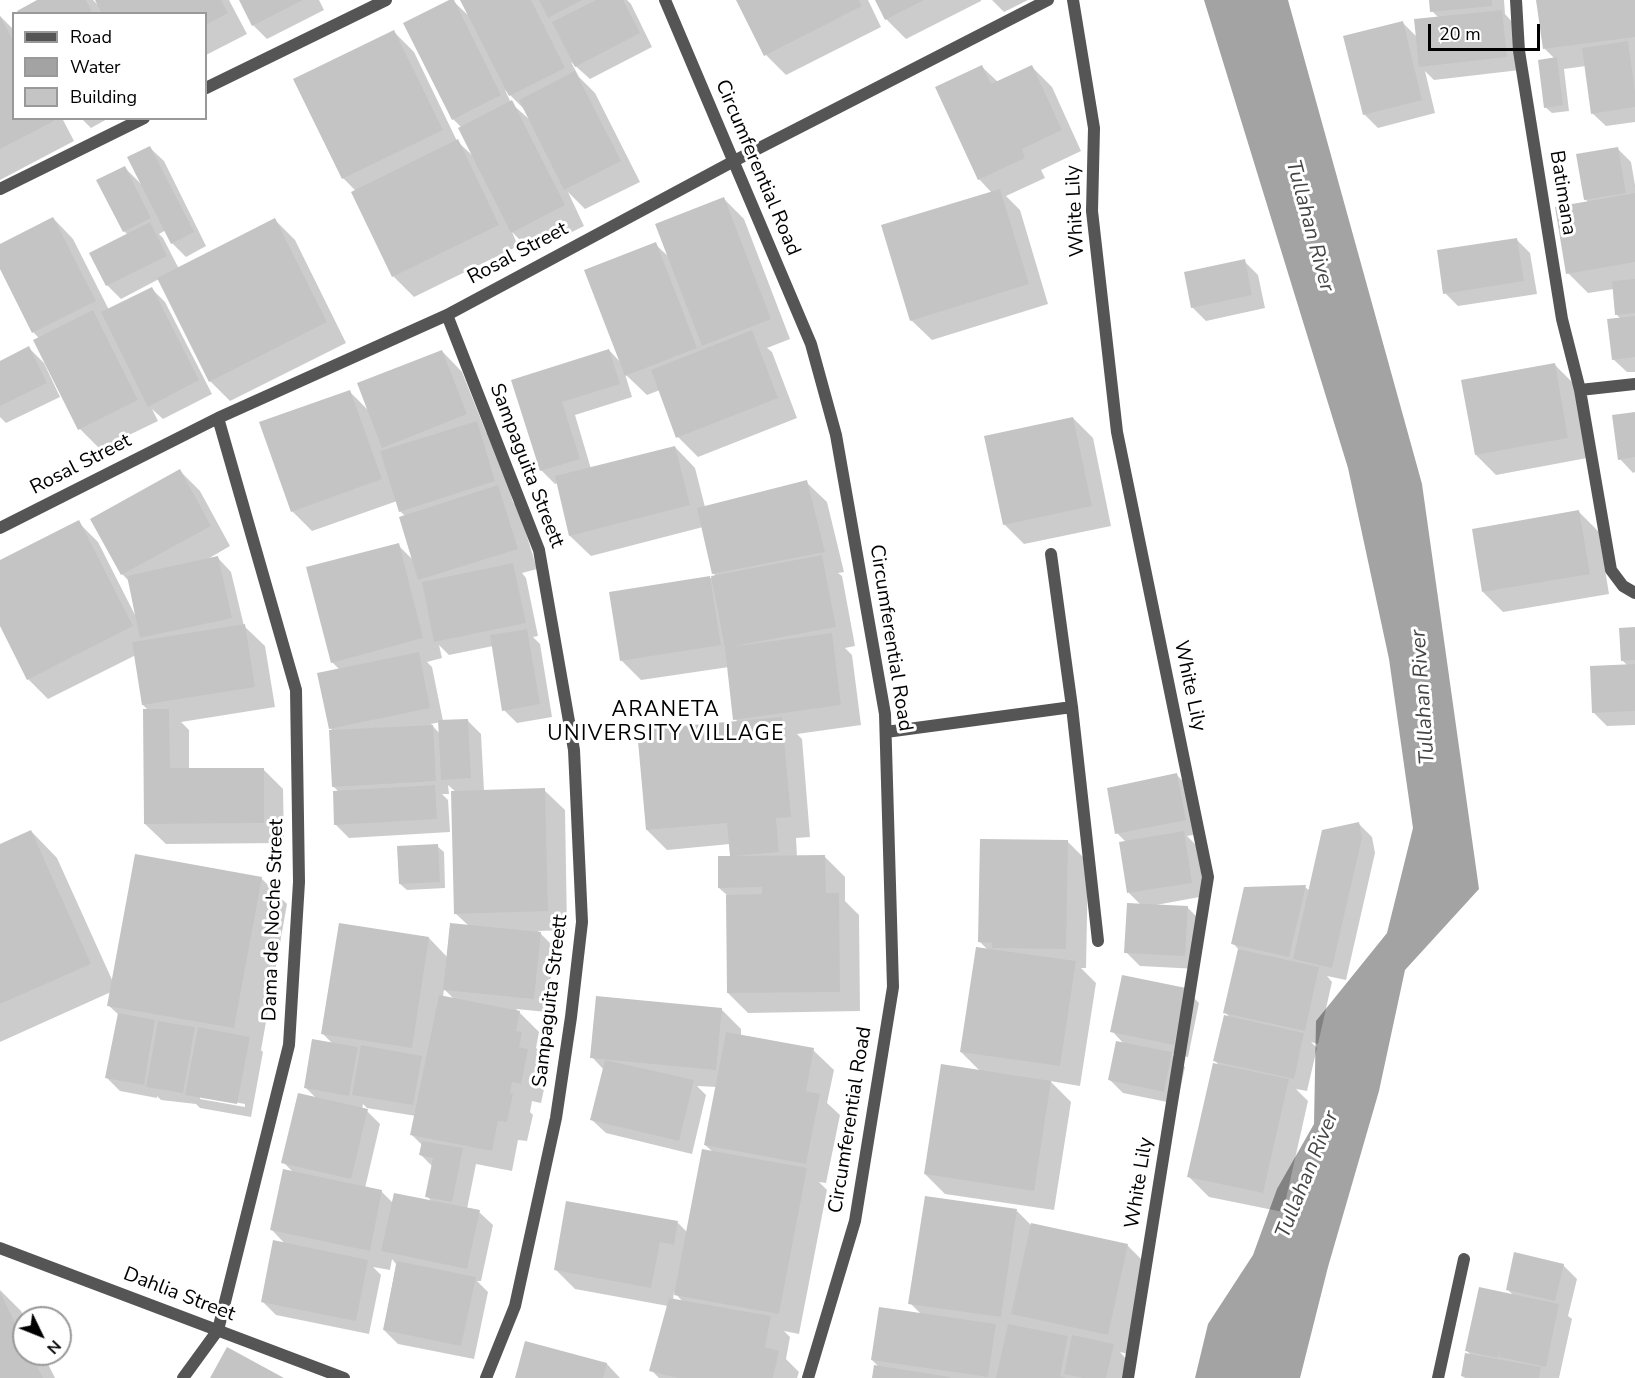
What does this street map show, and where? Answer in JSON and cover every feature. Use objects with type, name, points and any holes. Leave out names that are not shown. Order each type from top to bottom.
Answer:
[{"type":"street","points":[[207,88],[386,0]]},
{"type":"street","name":"Circumferential Road","points":[[664,0],[811,344],[836,435],[885,714],[893,987],[855,1221],[808,1378]]},
{"type":"street","name":"Rosal Street","points":[[0,528],[218,418],[447,315],[734,161],[1048,0]]},
{"type":"street","name":"White Lily","points":[[1073,0],[1094,128],[1092,211],[1117,432],[1208,878],[1128,1378]]},
{"type":"street","name":"Batimana","points":[[1516,0],[1519,51],[1560,307],[1580,390],[1611,570],[1623,586],[1635,593]]},
{"type":"street","points":[[0,189],[140,120]]},
{"type":"street","name":"Sampaguita Streett","points":[[447,315],[539,550],[574,750],[582,922],[556,1118],[515,1306],[486,1378]]},
{"type":"street","points":[[1580,390],[1635,384]]},
{"type":"street","name":"Dama de Noche Street","points":[[183,1378],[218,1330],[289,1045],[299,882],[296,690],[218,418]]},
{"type":"street","points":[[1051,554],[1072,707],[1098,941]]},
{"type":"street","points":[[886,732],[1072,707]]},
{"type":"street","name":"Dahlia Street","points":[[0,1248],[344,1378]]},
{"type":"street","points":[[1438,1378],[1464,1259]]},
{"type":"water","name":"Tullahan River","points":[[1204,0],[1288,0],[1422,484],[1479,889],[1405,970],[1379,1091],[1328,1267],[1300,1378],[1195,1378],[1208,1324],[1253,1255],[1277,1189],[1314,1124],[1316,1021],[1387,933],[1413,828],[1389,659],[1348,468]]},
{"type":"building","points":[[37,0],[86,0],[92,12],[18,12]]},
{"type":"building","points":[[95,0],[221,0],[228,13],[207,24],[207,12],[101,12]]},
{"type":"building","points":[[239,0],[303,0],[252,26]]},
{"type":"building","points":[[449,0],[454,0],[501,95],[452,120],[403,23]]},
{"type":"building","points":[[460,0],[531,0],[565,68],[509,96]]},
{"type":"building","points":[[539,0],[582,0],[548,18]]},
{"type":"building","points":[[596,0],[623,0],[640,33],[575,67],[552,22]]},
{"type":"building","points":[[736,0],[859,0],[862,6],[764,56]]},
{"type":"building","points":[[875,0],[924,0],[885,20]]},
{"type":"building","points":[[1429,0],[1492,0],[1492,6],[1430,12]]},
{"type":"building","points":[[1536,0],[1635,0],[1635,37],[1543,49]]},
{"type":"building","points":[[1502,10],[1507,57],[1419,67],[1414,19]]},
{"type":"building","points":[[0,16],[12,38],[12,120],[54,121],[0,149]]},
{"type":"building","points":[[1403,21],[1422,100],[1363,115],[1343,36]]},
{"type":"building","points":[[394,30],[443,130],[342,179],[293,79]]},
{"type":"building","points":[[1628,41],[1635,107],[1591,114],[1582,48]]},
{"type":"building","points":[[1557,57],[1563,105],[1544,108],[1538,60]]},
{"type":"building","points":[[982,65],[991,84],[1032,65],[1062,130],[1022,149],[1025,158],[978,180],[935,87]]},
{"type":"building","points":[[575,71],[621,161],[564,190],[519,100]]},
{"type":"building","points":[[512,100],[565,205],[511,233],[458,128]]},
{"type":"building","points":[[458,139],[499,225],[392,277],[351,192]]},
{"type":"building","points":[[150,146],[194,232],[171,244],[127,157]]},
{"type":"building","points":[[1618,147],[1626,193],[1584,200],[1576,154]]},
{"type":"building","points":[[125,166],[151,218],[123,232],[96,180]]},
{"type":"building","points":[[1000,189],[1029,284],[910,321],[881,225]]},
{"type":"building","points":[[1635,193],[1635,262],[1566,274],[1555,207]]},
{"type":"building","points":[[724,197],[771,319],[702,346],[655,224]]},
{"type":"building","points":[[53,217],[96,301],[32,333],[0,269],[0,244]]},
{"type":"building","points":[[275,218],[327,322],[209,382],[157,278]]},
{"type":"building","points":[[150,222],[167,256],[106,286],[89,253]]},
{"type":"building","points":[[1517,238],[1524,281],[1443,294],[1437,250]]},
{"type":"building","points":[[656,242],[697,348],[625,376],[584,270]]},
{"type":"building","points":[[1245,259],[1252,295],[1191,308],[1184,272]]},
{"type":"building","points":[[1635,279],[1635,313],[1615,315],[1612,281]]},
{"type":"building","points":[[152,287],[199,380],[148,407],[101,312]]},
{"type":"building","points":[[93,310],[138,400],[78,430],[33,340]]},
{"type":"building","points":[[1635,316],[1635,357],[1612,360],[1607,319]]},
{"type":"building","points":[[752,330],[778,398],[676,438],[651,370]]},
{"type":"building","points":[[29,346],[47,383],[0,406],[0,361]]},
{"type":"building","points":[[609,349],[620,384],[562,402],[580,459],[540,471],[511,380]]},
{"type":"building","points":[[442,350],[467,414],[382,448],[357,383]]},
{"type":"building","points":[[1555,363],[1568,438],[1475,455],[1461,380]]},
{"type":"building","points":[[350,390],[382,479],[291,512],[259,422]]},
{"type":"building","points":[[1635,412],[1635,457],[1618,460],[1612,415]]},
{"type":"building","points":[[1073,417],[1092,506],[1003,525],[984,436]]},
{"type":"building","points":[[477,421],[495,481],[399,512],[380,451]]},
{"type":"building","points":[[675,446],[690,505],[569,536],[555,476]]},
{"type":"building","points":[[180,469],[211,526],[121,575],[90,519]]},
{"type":"building","points":[[807,480],[825,552],[712,574],[697,508]]},
{"type":"building","points":[[498,485],[518,549],[418,580],[399,517]]},
{"type":"building","points":[[1579,510],[1590,574],[1482,592],[1472,529]]},
{"type":"building","points":[[79,520],[133,626],[27,680],[0,626],[0,560]]},
{"type":"building","points":[[399,543],[423,638],[331,663],[306,567]]},
{"type":"building","points":[[822,555],[836,627],[729,647],[832,633],[841,705],[733,720],[725,648],[711,576]]},
{"type":"building","points":[[218,556],[232,618],[140,638],[127,576]]},
{"type":"building","points":[[513,563],[526,623],[434,642],[422,582]]},
{"type":"building","points":[[710,576],[721,645],[620,661],[609,592]]},
{"type":"building","points":[[245,624],[255,687],[142,705],[132,642]]},
{"type":"building","points":[[1635,627],[1635,660],[1621,661],[1619,628]]},
{"type":"building","points":[[527,629],[540,704],[502,711],[490,635]]},
{"type":"building","points":[[419,652],[430,708],[329,729],[317,673]]},
{"type":"building","points":[[1635,664],[1635,711],[1592,713],[1590,666]]},
{"type":"building","points":[[143,709],[169,709],[170,768],[264,768],[264,823],[144,824]]},
{"type":"building","points":[[782,717],[791,817],[776,818],[779,852],[734,856],[825,855],[826,893],[839,893],[840,992],[727,993],[726,895],[762,894],[762,887],[718,888],[718,856],[730,856],[727,823],[646,830],[637,730]]},
{"type":"building","points":[[468,719],[471,778],[441,780],[438,720]]},
{"type":"building","points":[[433,725],[436,781],[332,787],[329,730]]},
{"type":"building","points":[[1177,773],[1186,820],[1115,834],[1107,788]]},
{"type":"building","points":[[435,785],[437,819],[334,825],[333,791]]},
{"type":"building","points":[[545,788],[548,911],[454,914],[451,791]]},
{"type":"building","points":[[1359,822],[1362,838],[1332,968],[1293,959],[1322,830]]},
{"type":"building","points":[[31,830],[91,964],[0,1004],[0,844]]},
{"type":"building","points":[[1184,831],[1192,883],[1127,893],[1119,842]]},
{"type":"building","points":[[980,839],[1068,840],[1066,949],[992,948],[992,943],[978,942]]},
{"type":"building","points":[[438,844],[440,882],[399,884],[397,846]]},
{"type":"building","points":[[135,854],[262,877],[234,1028],[107,1006]]},
{"type":"building","points":[[1306,885],[1289,957],[1231,944],[1244,887]]},
{"type":"building","points":[[1127,903],[1188,906],[1185,956],[1124,953]]},
{"type":"building","points":[[339,923],[429,937],[412,1048],[321,1034]]},
{"type":"building","points":[[450,923],[541,932],[534,999],[443,990]]},
{"type":"building","points":[[976,947],[1076,961],[1060,1066],[960,1052]]},
{"type":"building","points":[[1238,949],[1319,967],[1305,1031],[1223,1013]]},
{"type":"building","points":[[1122,975],[1186,988],[1174,1045],[1110,1032]]},
{"type":"building","points":[[439,995],[520,1011],[516,1031],[522,1032],[519,1047],[528,1049],[521,1084],[512,1082],[510,1093],[513,1094],[507,1122],[498,1121],[492,1151],[410,1135]]},
{"type":"building","points":[[596,996],[722,1008],[716,1070],[590,1058]]},
{"type":"building","points":[[118,1013],[155,1020],[144,1085],[105,1078]]},
{"type":"building","points":[[1224,1015],[1304,1033],[1294,1079],[1213,1061]]},
{"type":"building","points":[[158,1021],[195,1027],[183,1093],[146,1087]]},
{"type":"building","points":[[198,1027],[250,1037],[237,1104],[185,1095]]},
{"type":"building","points":[[726,1032],[814,1048],[806,1091],[820,1094],[806,1164],[704,1145]]},
{"type":"building","points":[[312,1039],[358,1047],[349,1096],[304,1088]]},
{"type":"building","points":[[1116,1041],[1172,1052],[1164,1092],[1108,1080]]},
{"type":"building","points":[[361,1045],[422,1056],[413,1105],[352,1095]]},
{"type":"building","points":[[605,1060],[694,1080],[679,1141],[590,1120]]},
{"type":"building","points":[[1213,1063],[1289,1079],[1263,1193],[1187,1177]]},
{"type":"building","points":[[941,1064],[1051,1081],[1034,1191],[924,1174]]},
{"type":"building","points":[[298,1093],[368,1109],[351,1179],[281,1163]]},
{"type":"building","points":[[422,1141],[463,1148],[452,1202],[425,1197],[433,1158],[419,1155]]},
{"type":"building","points":[[702,1149],[807,1168],[779,1314],[674,1295]]},
{"type":"building","points":[[283,1169],[382,1190],[370,1251],[270,1230]]},
{"type":"building","points":[[394,1193],[480,1210],[467,1269],[381,1251]]},
{"type":"building","points":[[925,1196],[1017,1209],[1001,1317],[908,1304]]},
{"type":"building","points":[[566,1201],[678,1221],[674,1245],[660,1242],[651,1288],[554,1270]]},
{"type":"building","points":[[1031,1223],[1128,1244],[1108,1335],[1011,1314]]},
{"type":"building","points":[[273,1240],[368,1260],[356,1321],[261,1302]]},
{"type":"building","points":[[1514,1252],[1564,1264],[1555,1301],[1506,1290]]},
{"type":"building","points":[[397,1261],[476,1277],[461,1346],[383,1330]]},
{"type":"building","points":[[1479,1287],[1559,1304],[1546,1367],[1499,1357],[1500,1349],[1498,1358],[1465,1351]]},
{"type":"building","points":[[0,1292],[12,1316],[12,1366],[37,1366],[43,1378],[0,1378]]},
{"type":"building","points":[[669,1298],[771,1316],[765,1347],[779,1351],[773,1378],[678,1378],[649,1371]]},
{"type":"building","points":[[879,1307],[996,1324],[988,1377],[871,1360]]},
{"type":"building","points":[[1008,1324],[1068,1336],[1060,1376],[1066,1378],[996,1378]]},
{"type":"building","points":[[1072,1335],[1114,1344],[1106,1378],[1084,1378],[1064,1374]]},
{"type":"building","points":[[525,1341],[607,1363],[603,1378],[515,1378]]},
{"type":"building","points":[[227,1347],[284,1378],[210,1378]]},
{"type":"building","points":[[1465,1353],[1541,1367],[1539,1378],[1461,1376]]},
{"type":"building","points":[[874,1365],[950,1377],[950,1378],[872,1378]]},
{"type":"district","name":"ARANETA UNIVERSITY VILLAGE","points":[[666,723]]}]
